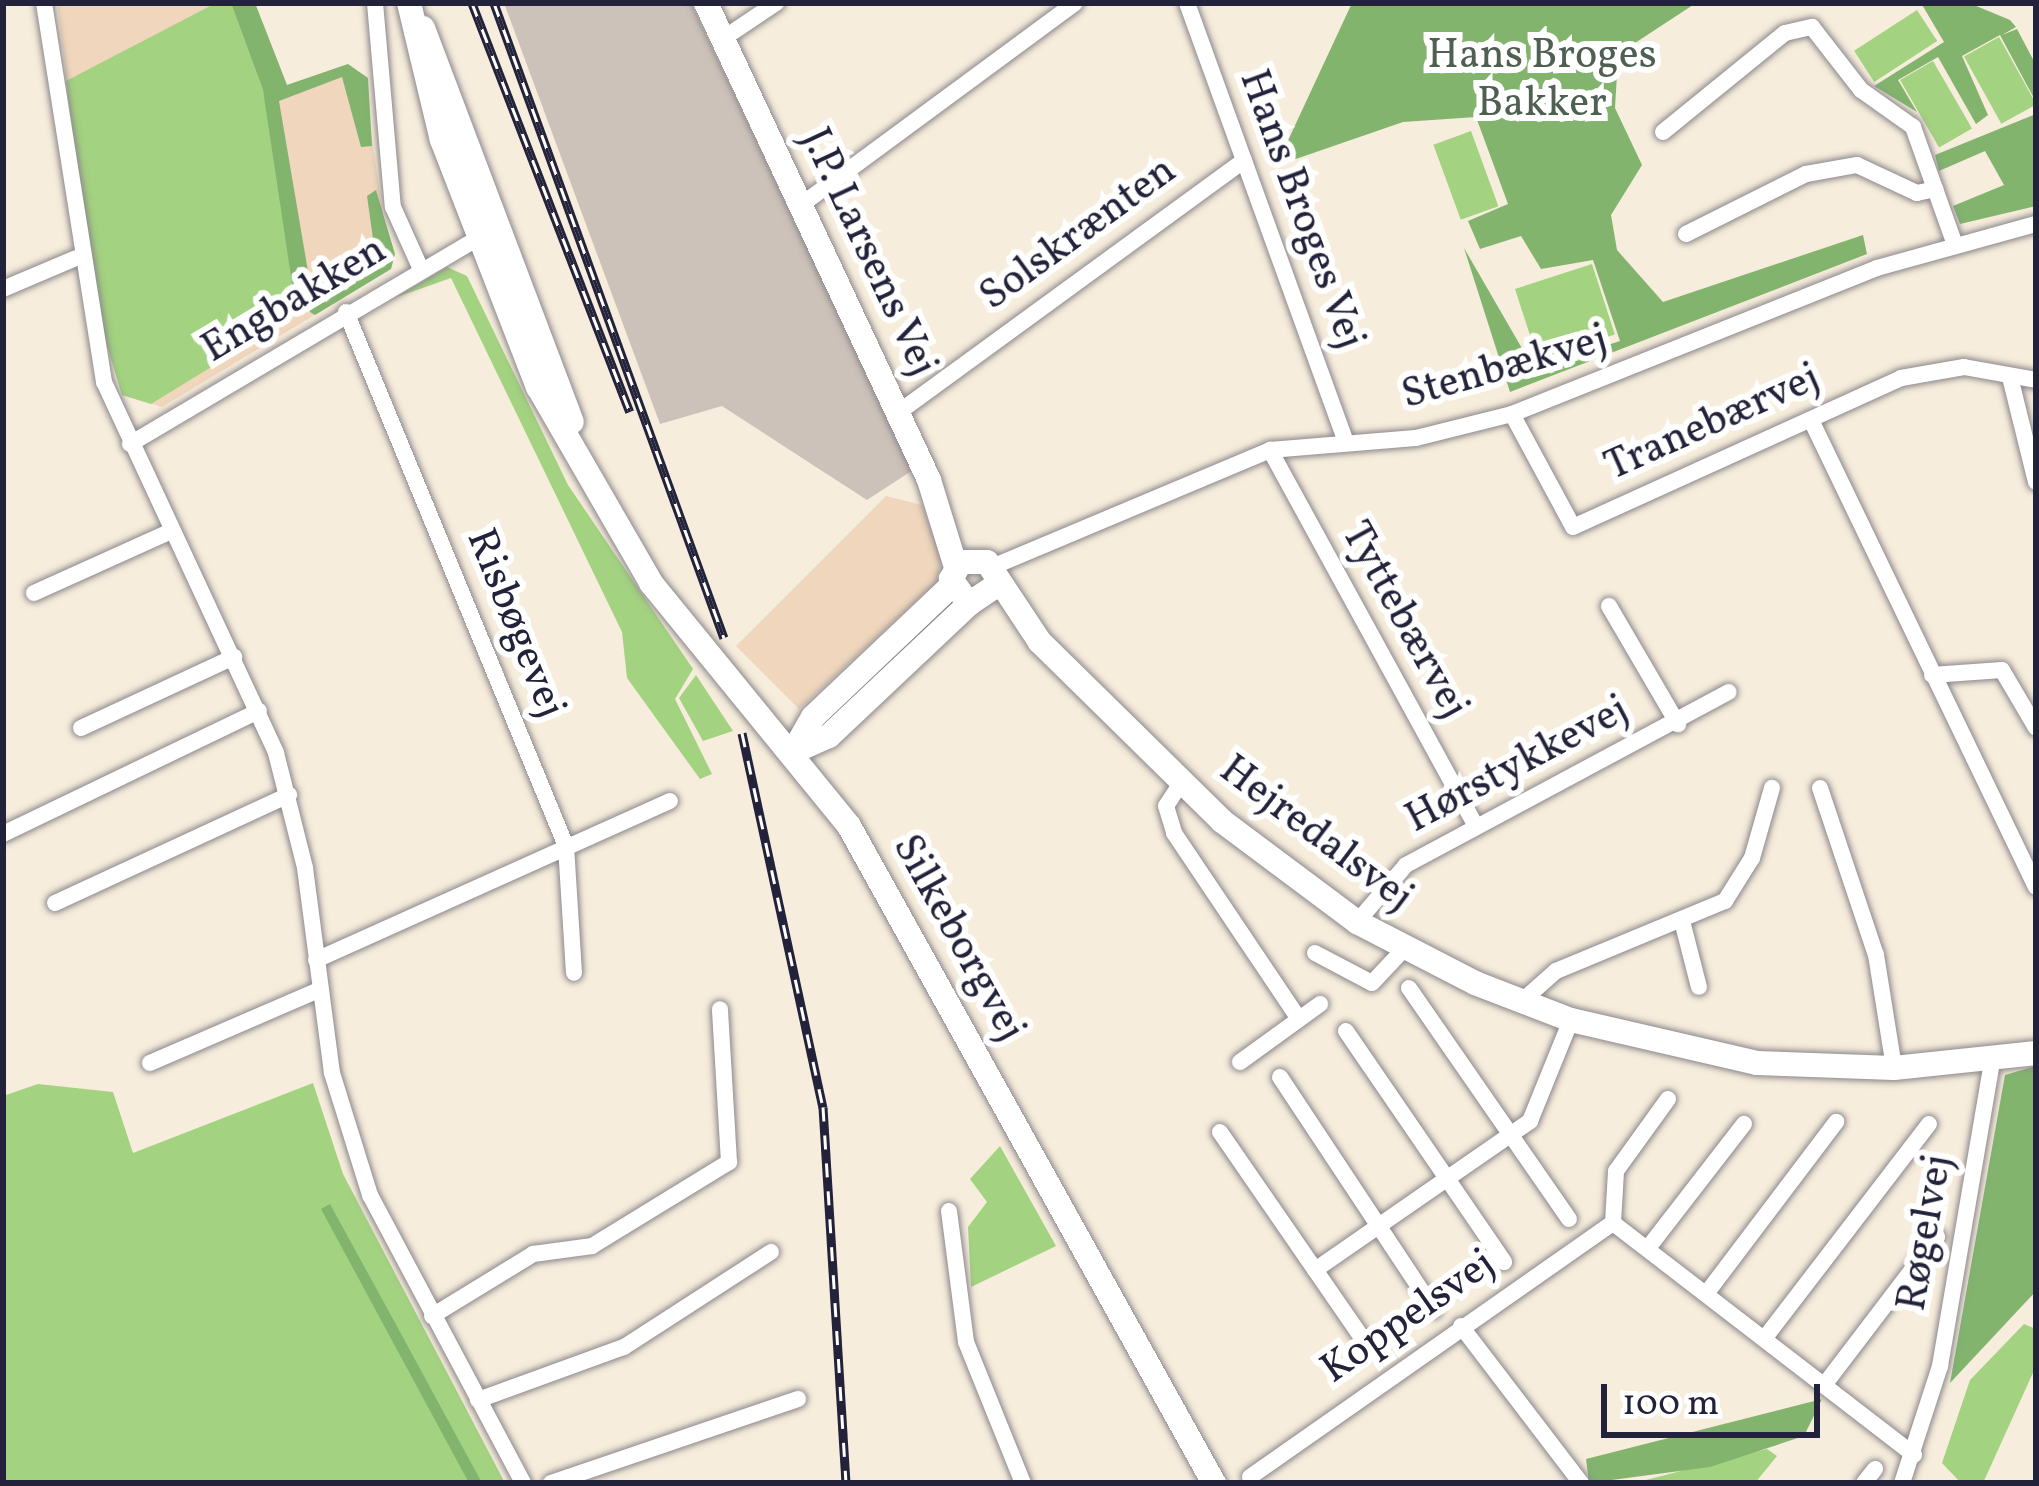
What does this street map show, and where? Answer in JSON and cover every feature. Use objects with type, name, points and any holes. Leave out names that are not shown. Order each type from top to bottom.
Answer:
[{"type":"main road","name":"Silkeborgvej","points":[[411,3],[501,228],[586,464]]},
{"type":"main road","name":"Silkeborgvej","points":[[411,3],[475,237],[538,387],[651,584],[793,752],[879,876],[1214,1483]]},
{"type":"main road","name":"J.P. Larsens Vej","points":[[706,3],[975,581]]},
{"type":"main road","name":"Hejredalsvej","points":[[975,581],[1181,783],[1358,922],[1404,949],[1521,1002],[1571,1020],[1757,1063],[1894,1068],[2036,1053]]},
{"type":"main road","name":"Stenbækvej","points":[[793,752],[812,717],[975,581]]},
{"type":"street","points":[[44,3],[76,258],[130,444],[260,712],[289,795],[319,991],[358,1164],[432,1316],[523,1483]]},
{"type":"street","points":[[375,3],[393,207],[420,267]]},
{"type":"street","points":[[724,38],[776,3]]},
{"type":"street","points":[[801,205],[1075,3]]},
{"type":"street","name":"Hans Broges Vej","points":[[1187,3],[1346,442]]},
{"type":"street","points":[[1663,132],[1785,33],[1812,27],[1861,90],[1913,127],[1955,245]]},
{"type":"street","name":"Solskrænten","points":[[899,412],[1244,160]]},
{"type":"street","points":[[1686,234],[1806,174],[1857,166],[1917,193],[1936,189]]},
{"type":"street","name":"Stenbækvej","points":[[975,581],[1270,450],[1512,414],[1955,245],[2036,224]]},
{"type":"street","name":"Engbakken","points":[[130,444],[420,267],[501,228]]},
{"type":"street","points":[[3,290],[76,258]]},
{"type":"street","name":"Risbøgevej","points":[[346,312],[566,846],[574,973]]},
{"type":"street","name":"Tranebærvej","points":[[1512,414],[1573,527],[1930,369],[2036,380]]},
{"type":"street","points":[[2010,377],[2036,482]]},
{"type":"street","points":[[1811,420],[2036,887]]},
{"type":"street","name":"Tyttebærvej","points":[[1270,450],[1476,826]]},
{"type":"street","points":[[34,592],[171,531]]},
{"type":"street","points":[[1610,606],[1678,724]]},
{"type":"street","points":[[81,728],[234,657]]},
{"type":"street","points":[[1932,675],[2002,670],[2036,728]]},
{"type":"street","name":"Hørstykkevej","points":[[1358,922],[1392,874],[1678,724],[1728,692]]},
{"type":"street","points":[[3,834],[260,712]]},
{"type":"street","name":"Hejredalsvej","points":[[1181,783],[1166,806],[1174,833],[1299,1019]]},
{"type":"street","points":[[1521,1002],[1556,971],[1682,921],[1742,881],[1772,788]]},
{"type":"street","points":[[1820,788],[1876,955],[1894,1068]]},
{"type":"street","points":[[55,903],[289,795]]},
{"type":"street","points":[[316,960],[670,801]]},
{"type":"street","points":[[1682,921],[1699,987]]},
{"type":"street","name":"Hejredalsvej","points":[[1315,953],[1372,983],[1404,949]]},
{"type":"street","points":[[1409,988],[1569,1219]]},
{"type":"street","points":[[151,1063],[319,991]]},
{"type":"street","points":[[1240,1062],[1320,1004]]},
{"type":"street","points":[[432,1316],[533,1254],[592,1246],[729,1162],[720,1009]]},
{"type":"street","points":[[1315,1270],[1510,1135],[1548,1097],[1571,1020]]},
{"type":"street","points":[[1346,1031],[1504,1262]]},
{"type":"street","name":"Røgelvej","points":[[1902,1483],[1914,1455],[1992,1061]]},
{"type":"street","points":[[1280,1077],[1434,1310]]},
{"type":"street","points":[[1668,1100],[1616,1171],[1613,1222],[1914,1455]]},
{"type":"street","points":[[1706,1294],[1836,1122]]},
{"type":"street","points":[[1648,1248],[1744,1124]]},
{"type":"street","points":[[1764,1339],[1929,1124]]},
{"type":"street","points":[[1220,1132],[1369,1348]]},
{"type":"street","points":[[949,1211],[966,1342],[1023,1483]]},
{"type":"street","name":"Koppelsvej","points":[[1250,1477],[1613,1222]]},
{"type":"street","points":[[1825,1384],[1937,1237]]},
{"type":"street","points":[[478,1400],[625,1347],[771,1252]]},
{"type":"street","points":[[1461,1326],[1581,1483]]},
{"type":"street","points":[[551,1483],[798,1399]]},
{"type":"shaded area","points":[[57,3],[255,3],[287,85],[348,64],[371,132],[391,269],[162,407],[122,395],[96,309]]},
{"type":"shaded area","points":[[504,3],[691,3],[913,470],[867,500],[722,406],[660,424]]},
{"type":"shaded area","points":[[886,496],[922,505],[942,557],[936,582],[799,709],[736,646]]},
{"type":"green space","points":[[216,3],[231,3],[263,90],[304,310],[151,404],[122,395],[96,309],[66,81]]},
{"type":"green space","points":[[231,3],[255,3],[287,85],[348,64],[368,78],[372,146],[361,147],[342,77],[279,101],[310,283],[330,292],[377,267],[367,196],[376,190],[395,254],[391,269],[315,315],[295,303],[263,90]]},
{"type":"green space","name":"Hans Broges Bakker","points":[[1352,3],[1696,3],[1635,43],[1617,74],[1615,108],[1642,165],[1611,215],[1617,250],[1663,302],[1863,235],[1867,254],[1510,392],[1464,248],[1534,369],[1620,341],[1593,260],[1541,269],[1521,236],[1480,249],[1468,221],[1508,204],[1476,117],[1403,122],[1290,161],[1284,149]]},
{"type":"green space","points":[[1921,3],[1969,3],[2010,20],[2016,27],[2002,35],[2017,29],[2036,65],[2036,102],[2000,35],[1962,56],[1988,115],[1976,124],[1938,57],[1898,80],[1917,112],[1874,86],[1944,42]]},
{"type":"green space","points":[[1917,10],[1937,41],[1874,82],[1854,51]]},
{"type":"green space","points":[[1999,37],[2036,104],[2001,124],[1964,56]]},
{"type":"green space","points":[[1933,61],[1972,129],[1939,148],[1900,80]]},
{"type":"green space","points":[[2036,114],[2036,206],[1960,224],[1953,206],[2004,185],[1985,151],[1939,171],[1935,155]]},
{"type":"green space","points":[[1471,131],[1498,206],[1461,220],[1433,145]]},
{"type":"green space","points":[[1592,264],[1615,334],[1538,359],[1515,289]]},
{"type":"green space","points":[[447,267],[467,276],[568,485],[693,669],[675,699],[712,774],[700,779],[627,678],[622,632],[451,278],[394,298]]},
{"type":"green space","points":[[696,675],[733,731],[703,741],[679,698]]},
{"type":"green space","points":[[2036,1066],[2036,1291],[1950,1383],[2005,1075]]},
{"type":"green space","points":[[313,1083],[343,1174],[505,1483],[3,1483],[3,1096],[38,1084],[113,1092],[133,1153]]},
{"type":"green space","points":[[1000,1146],[1056,1246],[971,1287],[968,1227],[987,1202],[970,1179]]},
{"type":"green space","points":[[330,1204],[482,1483],[469,1483],[321,1209]]},
{"type":"green space","points":[[2024,1324],[2036,1329],[2036,1366],[1983,1483],[1961,1483],[1942,1463],[1970,1380]]},
{"type":"green space","points":[[1822,1399],[1804,1436],[1710,1467],[1589,1483],[1586,1459]]},
{"type":"green space","points":[[1767,1449],[1777,1456],[1755,1483],[1634,1483]]},
{"type":"railway","points":[[472,3],[630,412]]},
{"type":"railway","points":[[494,3],[724,638]]},
{"type":"railway","points":[[742,733],[823,1107],[846,1483]]}]
